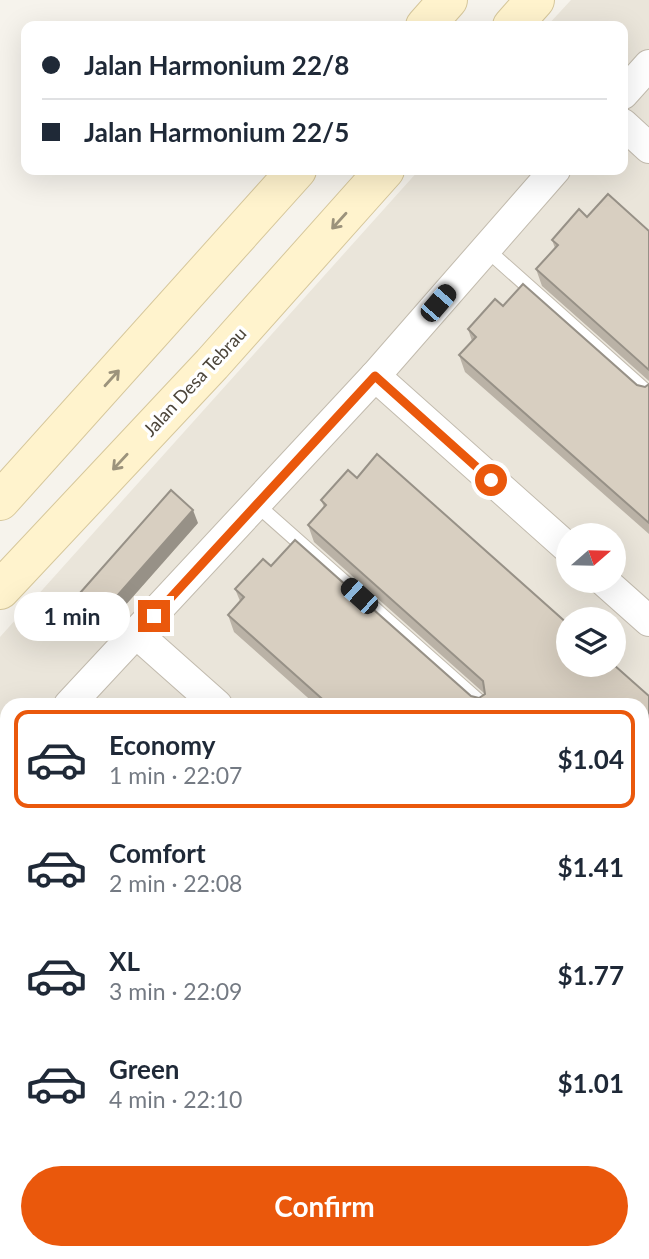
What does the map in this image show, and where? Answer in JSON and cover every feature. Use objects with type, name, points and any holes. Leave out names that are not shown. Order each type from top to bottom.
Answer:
[{"type":"main road","points":[[429,21],[448,0]]},
{"type":"main road","points":[[517,21],[536,0]]},
{"type":"main road","points":[[0,501],[293,175]]},
{"type":"main road","name":"Jalan Desa Tebrau","points":[[0,590],[212,364],[381,175]]},
{"type":"street","points":[[628,88],[649,65]]},
{"type":"street","points":[[628,129],[649,148]]},
{"type":"street","points":[[76,698],[375,376],[551,175]]},
{"type":"street","points":[[375,376],[556,538]]},
{"type":"street","points":[[618,593],[649,621]]},
{"type":"street","points":[[136,634],[209,698]]},
{"type":"lane","points":[[485,248],[649,394]]},
{"type":"lane","points":[[256,504],[475,698]]},
{"type":"shaded area","points":[[571,0],[649,0],[649,698],[0,698],[0,637],[415,175],[628,175],[628,21],[552,21]]},
{"type":"building","points":[[608,194],[649,231],[649,370],[536,269],[558,245],[552,240],[579,209],[587,217]]},
{"type":"building","points":[[523,284],[637,385],[645,387],[649,384],[649,523],[459,355],[476,337],[468,329],[495,299],[503,306]]},
{"type":"building","points":[[377,454],[556,613],[556,677],[626,676],[649,698],[479,698],[485,694],[483,681],[308,525],[326,505],[321,500],[348,470],[357,478]]},
{"type":"building","points":[[171,490],[193,510],[102,613],[80,593]]},
{"type":"building","points":[[295,540],[471,696],[479,698],[321,698],[228,615],[244,597],[235,589],[263,559],[271,566]]},
{"type":"route","points":[[154,616],[375,376],[491,480]]}]
